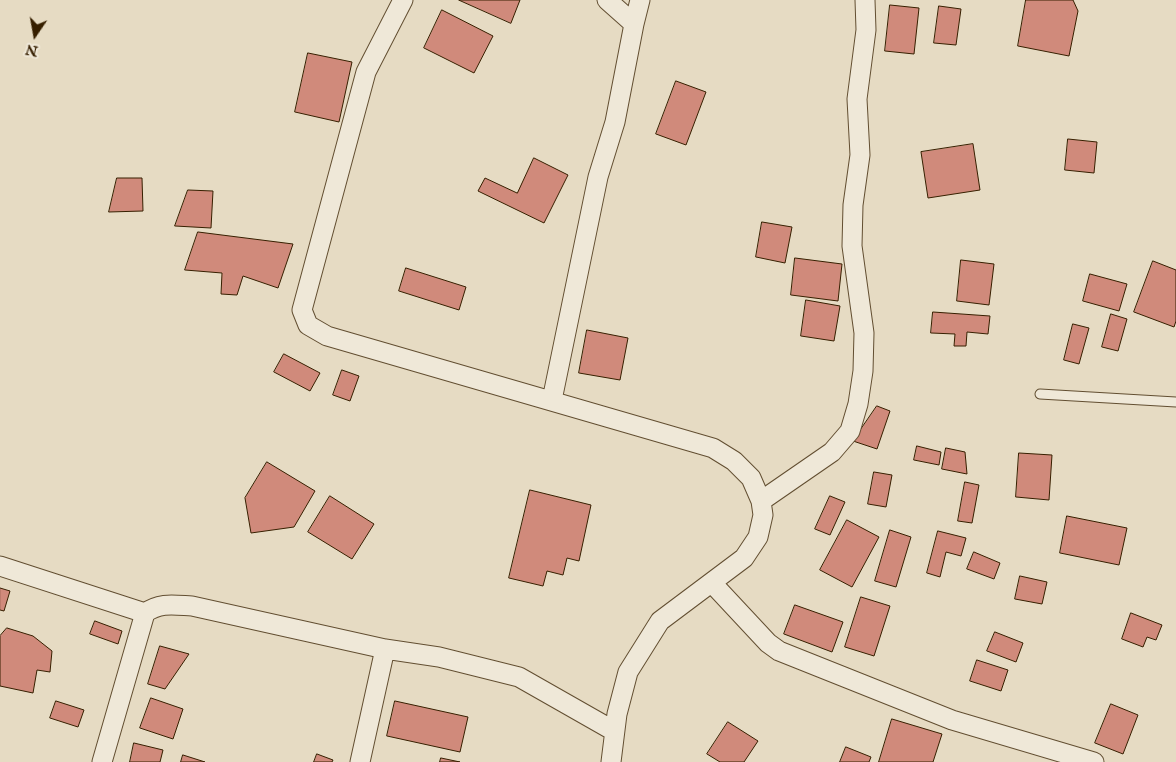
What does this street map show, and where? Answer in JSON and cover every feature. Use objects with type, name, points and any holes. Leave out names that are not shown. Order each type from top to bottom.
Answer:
[{"type":"street","points":[[403,0],[366,72],[304,301],[302,310],[308,325],[327,336],[712,448],[734,461],[751,478],[760,501],[762,515],[758,537],[744,558],[660,621],[628,672],[614,731],[610,762]]},
{"type":"street","points":[[607,0],[634,24]]},
{"type":"street","points":[[552,400],[598,177],[615,122],[640,0]]},
{"type":"street","points":[[760,501],[832,452],[850,431],[858,404],[863,371],[864,333],[852,246],[853,205],[860,156],[857,99],[866,30],[865,0]]},
{"type":"street","points":[[0,566],[145,613]]},
{"type":"street","points":[[712,583],[768,643],[779,651],[952,720],[1094,762]]},
{"type":"street","points":[[102,762],[145,613],[155,606],[164,605],[192,606],[385,649],[439,657],[519,677],[614,731]]},
{"type":"street","points":[[360,762],[385,649]]},
{"type":"lane","points":[[1040,394],[1176,402]]},
{"type":"building","points":[[459,0],[520,0],[511,23]]},
{"type":"building","points":[[1026,0],[1073,0],[1078,11],[1069,56],[1018,46]]},
{"type":"building","points":[[890,5],[919,8],[914,54],[885,51]]},
{"type":"building","points":[[939,6],[961,9],[956,45],[934,43]]},
{"type":"building","points":[[442,10],[493,36],[474,73],[424,48]]},
{"type":"building","points":[[308,53],[352,62],[339,122],[295,112]]},
{"type":"building","points":[[676,81],[706,92],[686,145],[656,134]]},
{"type":"building","points":[[1068,139],[1097,142],[1094,173],[1065,170]]},
{"type":"building","points":[[973,144],[980,190],[928,198],[921,152]]},
{"type":"building","points":[[534,158],[568,175],[544,223],[478,191],[485,178],[517,193]]},
{"type":"building","points":[[117,178],[142,178],[143,211],[109,212]]},
{"type":"building","points":[[188,190],[213,191],[211,228],[175,226]]},
{"type":"building","points":[[762,222],[792,227],[785,263],[756,257]]},
{"type":"building","points":[[198,232],[293,244],[278,288],[243,276],[237,295],[221,294],[222,273],[185,270]]},
{"type":"building","points":[[795,258],[842,264],[838,301],[791,295]]},
{"type":"building","points":[[961,260],[994,264],[989,305],[957,301]]},
{"type":"building","points":[[1153,261],[1176,270],[1176,321],[1174,327],[1134,312]]},
{"type":"building","points":[[406,268],[466,287],[459,310],[399,291]]},
{"type":"building","points":[[1090,274],[1127,284],[1119,311],[1083,301]]},
{"type":"building","points":[[806,300],[840,306],[834,341],[801,336]]},
{"type":"building","points":[[933,312],[990,316],[988,334],[967,332],[966,346],[954,346],[955,334],[931,333]]},
{"type":"building","points":[[1111,314],[1127,319],[1118,351],[1102,347]]},
{"type":"building","points":[[1073,324],[1089,328],[1079,364],[1064,360]]},
{"type":"building","points":[[587,330],[628,338],[620,380],[579,373]]},
{"type":"building","points":[[284,354],[320,373],[310,391],[274,372]]},
{"type":"building","points":[[342,370],[359,376],[350,401],[333,395]]},
{"type":"building","points":[[877,406],[890,411],[877,449],[853,441]]},
{"type":"building","points":[[917,446],[941,452],[939,465],[914,460]]},
{"type":"building","points":[[946,448],[965,452],[967,474],[942,469]]},
{"type":"building","points":[[1019,453],[1052,455],[1049,500],[1016,497]]},
{"type":"building","points":[[267,462],[315,491],[294,527],[251,533],[245,498]]},
{"type":"building","points":[[874,472],[892,475],[886,507],[868,504]]},
{"type":"building","points":[[965,482],[979,485],[972,523],[958,521]]},
{"type":"building","points":[[530,490],[591,505],[579,561],[567,558],[563,575],[547,571],[543,586],[509,578]]},
{"type":"building","points":[[330,496],[374,524],[352,559],[308,532]]},
{"type":"building","points":[[830,496],[845,502],[830,535],[815,529]]},
{"type":"building","points":[[1067,516],[1127,528],[1119,565],[1060,553]]},
{"type":"building","points":[[847,520],[879,537],[852,587],[820,570]]},
{"type":"building","points":[[890,530],[911,537],[896,587],[875,581]]},
{"type":"building","points":[[938,531],[966,538],[961,556],[946,552],[940,577],[927,573]]},
{"type":"building","points":[[974,552],[1000,563],[994,579],[967,569]]},
{"type":"building","points":[[1020,576],[1047,582],[1042,604],[1015,599]]},
{"type":"building","points":[[0,588],[10,591],[4,611],[0,610]]},
{"type":"building","points":[[861,597],[890,606],[874,656],[845,647]]},
{"type":"building","points":[[795,605],[843,622],[832,652],[784,634]]},
{"type":"building","points":[[1131,613],[1162,625],[1156,640],[1147,637],[1143,647],[1122,639]]},
{"type":"building","points":[[95,621],[122,631],[118,644],[90,634]]},
{"type":"building","points":[[7,628],[33,636],[52,651],[50,672],[37,670],[33,693],[0,686],[0,636]]},
{"type":"building","points":[[995,632],[1023,643],[1016,662],[987,651]]},
{"type":"building","points":[[160,646],[189,654],[165,689],[148,684]]},
{"type":"building","points":[[977,660],[1008,670],[1001,691],[970,681]]},
{"type":"building","points":[[151,698],[183,709],[173,739],[140,728]]},
{"type":"building","points":[[56,701],[84,710],[78,727],[50,718]]},
{"type":"building","points":[[395,701],[468,717],[460,752],[387,736]]},
{"type":"building","points":[[1111,704],[1138,715],[1123,754],[1095,743]]},
{"type":"building","points":[[892,719],[942,734],[933,762],[879,762]]},
{"type":"building","points":[[728,722],[758,741],[744,762],[720,762],[707,754]]},
{"type":"building","points":[[134,743],[163,750],[160,762],[130,762]]},
{"type":"building","points":[[846,747],[871,757],[869,762],[840,762]]},
{"type":"building","points":[[317,754],[333,760],[332,762],[314,762]]},
{"type":"building","points":[[183,755],[205,762],[181,762]]},
{"type":"building","points":[[441,758],[460,762],[440,762]]}]
